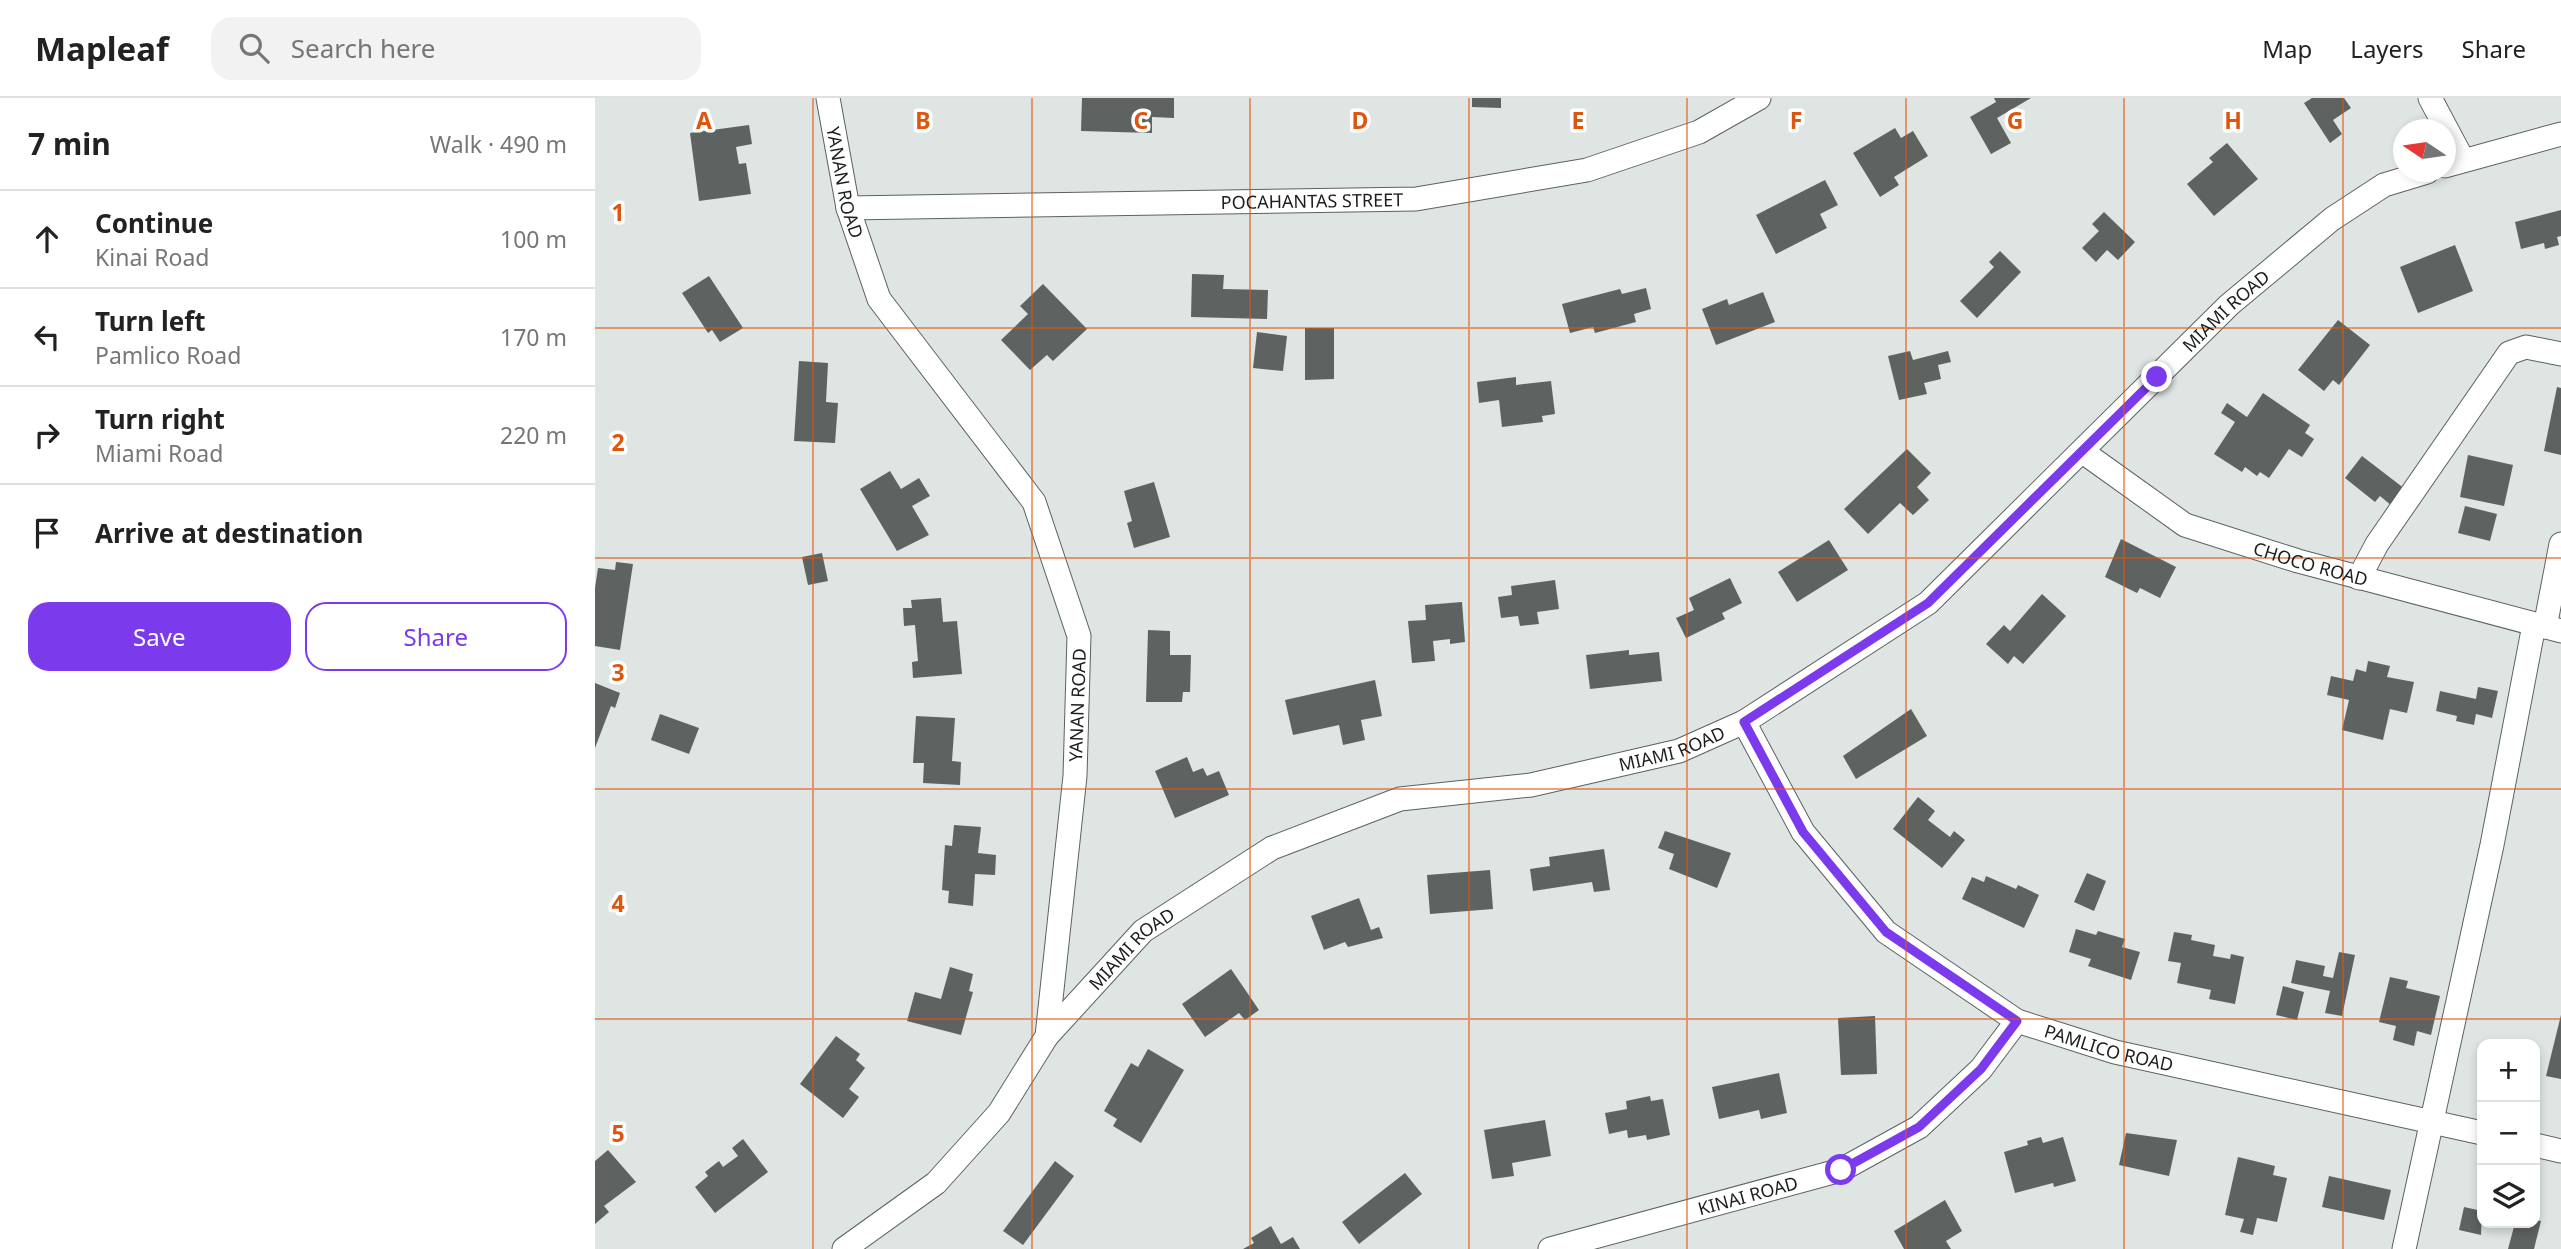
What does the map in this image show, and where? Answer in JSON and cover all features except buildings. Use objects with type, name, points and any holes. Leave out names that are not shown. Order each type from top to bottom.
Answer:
[{"type":"street","name":"YANAN ROAD","points":[[828,98],[848,208],[879,299],[1034,502],[1079,636],[1075,776],[1047,1036],[999,1113],[936,1183],[844,1249]]},
{"type":"street","name":"POCAHANTAS STREET","points":[[848,208],[1416,199],[1587,170],[1699,132],[1759,98]]},
{"type":"street","points":[[2430,98],[2438,119]]},
{"type":"street","points":[[2456,162],[2561,134]]},
{"type":"street","name":"MIAMI ROAD","points":[[1047,1036],[1143,931],[1272,848],[1400,799],[1531,785],[1679,751],[1744,722],[1928,603],[2083,452],[2228,305],[2332,219],[2384,185],[2394,182]]},
{"type":"street","points":[[2359,578],[2377,544],[2509,353],[2526,347],[2561,354]]},
{"type":"street","name":"CHOCO ROAD","points":[[2083,452],[2185,525],[2359,578],[2546,628]]},
{"type":"street","points":[[2404,1249],[2546,628],[2561,544]]},
{"type":"street","name":"PAMLICO ROAD","points":[[1744,722],[1803,832],[1886,932],[2017,1021],[2115,1052],[2477,1132]]},
{"type":"street","name":"KINAI ROAD","points":[[1549,1249],[1841,1170],[1919,1127],[1981,1069],[2017,1021]]},
{"type":"street","points":[[2540,1146],[2561,1151]]},
{"type":"route","points":[[1841,1170],[1919,1127],[1981,1069],[2017,1021],[1886,932],[1803,832],[1744,722],[1928,603],[2157,377]]}]
